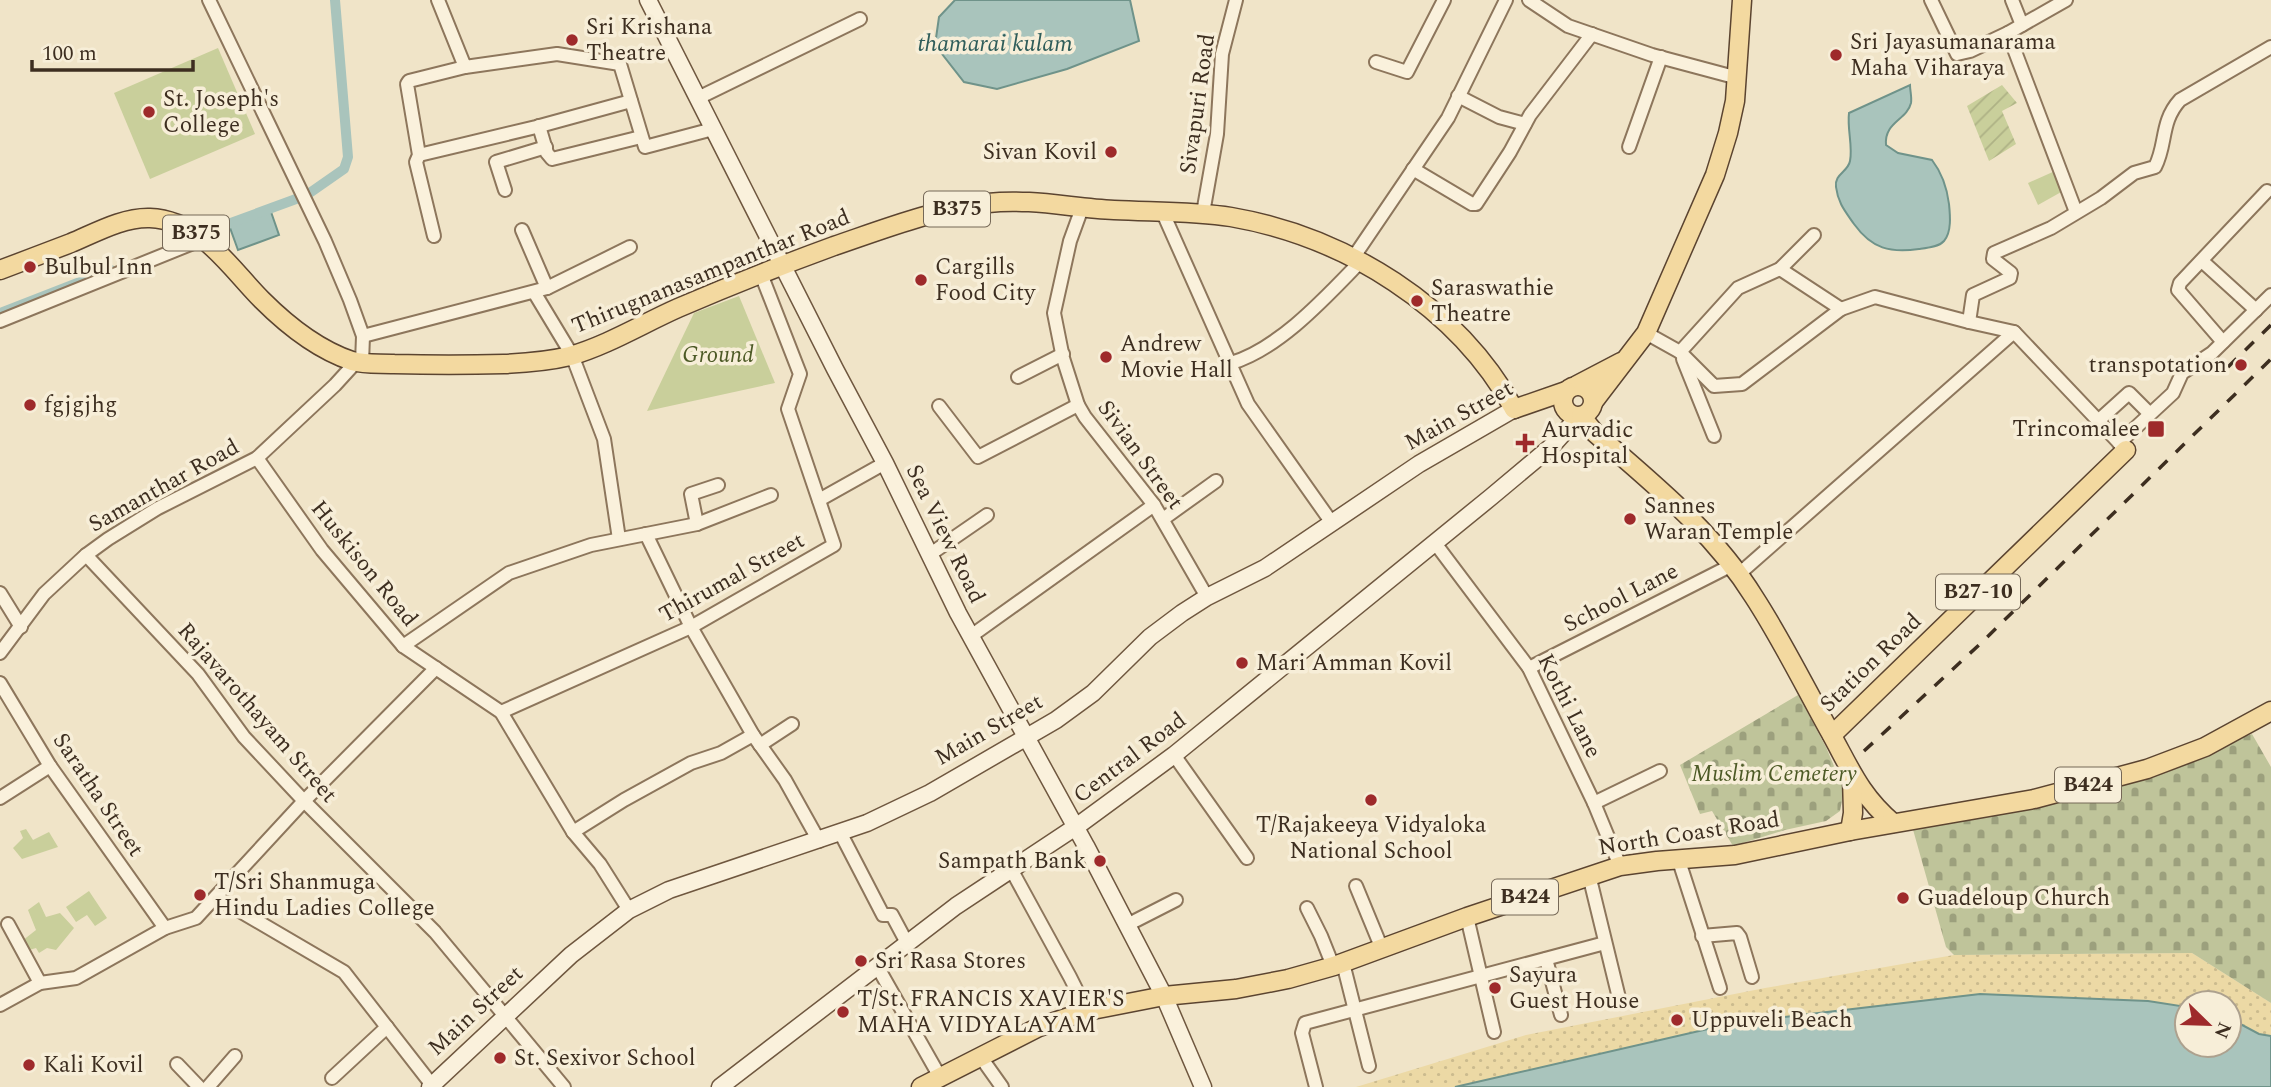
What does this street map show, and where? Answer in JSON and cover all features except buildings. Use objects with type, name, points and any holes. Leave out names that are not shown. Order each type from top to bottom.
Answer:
[{"type":"main road","name":"Sea View Road","points":[[649,0],[885,463],[929,555],[1164,996],[1203,1087]]},
{"type":"main road","name":"Main Street","points":[[1580,410],[1627,359],[1646,333],[1715,175],[1732,117],[1738,78],[1742,0]]},
{"type":"main road","name":"Thirugnanasampanthar Road","points":[[359,363],[506,364],[572,355],[761,274],[915,219],[966,206],[1031,201],[1082,208],[1231,217],[1296,232],[1357,260],[1401,287],[1450,327],[1482,363],[1514,409]]},
{"type":"main road","name":"B375","points":[[0,270],[102,230],[139,219],[173,222],[203,239],[285,321],[328,349],[359,363]]},
{"type":"main road","name":"Main Street","points":[[431,1086],[571,955],[629,910],[669,890],[841,834],[899,809],[1056,720],[1093,693],[1150,637],[1207,597],[1265,568],[1419,464],[1514,409],[1572,388],[1627,359]]},
{"type":"main road","points":[[1572,388],[1589,389],[1580,410],[1563,402],[1572,388]]},
{"type":"main road","points":[[1514,409],[1580,410]]},
{"type":"main road","name":"Station Road","points":[[1580,410],[1624,459],[1697,525],[1735,569],[1766,617],[1832,735],[1852,778],[1878,811],[1893,823]]},
{"type":"main road","name":"Central Road","points":[[720,1087],[907,943],[1011,869],[1076,827],[1174,755],[1552,446],[1580,410]]},
{"type":"main road","name":"Station Road","points":[[1832,735],[2122,447]]},
{"type":"main road","name":"North Coast Road","points":[[928,1084],[1039,1027],[1087,1012],[1164,996],[1236,989],[1288,979],[1620,866],[1735,855],[1850,831],[2034,799],[2147,769],[2205,747],[2271,711]]},
{"type":"main road","name":"Station Road","points":[[1850,831],[1853,813],[1852,778]]},
{"type":"street","points":[[209,0],[325,241],[350,300],[363,337],[359,363]]},
{"type":"street","points":[[438,0],[465,67]]},
{"type":"street","name":"Sivapuri Road","points":[[1203,214],[1217,134],[1222,54],[1236,0]]},
{"type":"street","points":[[1376,62],[1407,72],[1444,0]]},
{"type":"street","points":[[1231,363],[1271,343],[1330,293],[1357,260],[1448,118],[1506,0]]},
{"type":"street","points":[[1529,0],[1569,26],[1661,57],[1738,78]]},
{"type":"street","points":[[1931,0],[1957,54],[1970,51],[2008,33],[2066,0]]},
{"type":"street","points":[[2012,0],[2022,25]]},
{"type":"street","points":[[698,99],[860,19]]},
{"type":"street","points":[[2008,33],[2076,212]]},
{"type":"street","points":[[1413,169],[1474,205],[1510,152],[1525,124],[1592,34]]},
{"type":"street","points":[[1969,322],[1973,295],[2010,278],[2011,273],[1993,259],[1994,253],[2031,238],[2101,198],[2134,173],[2155,167],[2159,160],[2164,129],[2172,109],[2180,100],[2271,47]]},
{"type":"street","points":[[434,236],[415,162],[419,155],[407,84],[409,81],[465,67],[557,54],[620,65],[645,147],[713,129]]},
{"type":"street","points":[[1629,147],[1661,57]]},
{"type":"street","points":[[1458,96],[1499,117],[1525,124]]},
{"type":"street","points":[[419,155],[631,102]]},
{"type":"street","points":[[539,126],[552,159],[641,137]]},
{"type":"street","points":[[505,190],[496,162],[546,147]]},
{"type":"street","points":[[2224,342],[2178,290],[2180,282],[2267,191]]},
{"type":"street","name":"Sivian Street","points":[[1082,208],[1070,241],[1054,313],[1078,405],[1154,505],[1207,597]]},
{"type":"street","points":[[1163,213],[1248,404],[1332,523]]},
{"type":"street","points":[[522,230],[547,288]]},
{"type":"street","points":[[1680,352],[1738,288],[1780,269],[1814,235]]},
{"type":"street","points":[[0,321],[203,239]]},
{"type":"street","points":[[363,337],[547,288],[630,247]]},
{"type":"street","points":[[2202,261],[2256,310]]},
{"type":"street","points":[[1780,269],[1841,309]]},
{"type":"street","name":"Thirumal Street","points":[[501,712],[691,627],[834,545],[788,409],[800,374],[761,274]]},
{"type":"street","points":[[534,292],[572,355],[604,439],[620,539]]},
{"type":"street","points":[[1646,333],[1680,352],[1714,386],[1742,383],[1841,309],[1875,297],[2014,332],[2122,447],[2150,414],[2173,393],[2182,373],[2213,353],[2271,295]]},
{"type":"street","name":"School Lane","points":[[1529,668],[1735,569],[2014,332]]},
{"type":"street","points":[[1680,352],[1714,436]]},
{"type":"street","points":[[1018,377],[1063,354]]},
{"type":"street","name":"Samanthar Road","points":[[0,653],[44,594],[86,555],[150,513],[257,458],[359,363]]},
{"type":"street","points":[[2098,421],[2129,393],[2150,414]]},
{"type":"street","points":[[939,406],[978,457],[1078,405]]},
{"type":"street","name":"Huskison Road","points":[[257,458],[322,550],[402,646],[501,712],[573,832],[600,864],[629,910]]},
{"type":"street","points":[[819,500],[885,463]]},
{"type":"street","points":[[1163,519],[1216,481]]},
{"type":"street","points":[[697,524],[691,494],[718,485]]},
{"type":"street","points":[[402,646],[509,573],[591,545],[697,524],[771,495]]},
{"type":"street","points":[[971,636],[1154,505]]},
{"type":"street","points":[[929,555],[987,515]]},
{"type":"street","points":[[646,534],[691,627],[757,740],[785,780],[819,841]]},
{"type":"street","name":"Kothi Lane","points":[[1435,543],[1529,668],[1594,803],[1620,866]]},
{"type":"street","name":"Rajavarothayam Street","points":[[86,555],[198,674],[244,737],[435,932],[564,1087]]},
{"type":"street","points":[[0,593],[21,627]]},
{"type":"street","points":[[0,1005],[40,982],[76,978],[164,928],[196,918],[304,801],[436,668]]},
{"type":"street","name":"Saratha Street","points":[[0,683],[50,766],[164,928]]},
{"type":"street","points":[[573,832],[691,763],[757,740],[792,724]]},
{"type":"street","points":[[1174,755],[1247,858]]},
{"type":"street","points":[[0,799],[50,766]]},
{"type":"street","points":[[1594,803],[1660,771]]},
{"type":"street","points":[[841,834],[883,915],[892,915],[907,943]]},
{"type":"street","points":[[1679,860],[1720,988]]},
{"type":"street","points":[[1011,869],[1087,1012]]},
{"type":"street","points":[[1589,875],[1619,998]]},
{"type":"street","points":[[1356,886],[1382,949]]},
{"type":"street","points":[[216,897],[344,972],[431,1086]]},
{"type":"street","points":[[1127,925],[1176,900]]},
{"type":"street","points":[[1307,908],[1338,964],[1355,1008],[1369,1066]]},
{"type":"street","points":[[1467,917],[1494,1032]]},
{"type":"street","points":[[8,924],[40,982]]},
{"type":"street","points":[[1702,936],[1737,933],[1741,937],[1752,977]]},
{"type":"street","points":[[1316,1087],[1302,1033],[1305,1023],[1605,943]]},
{"type":"street","points":[[1546,959],[1560,1015]]},
{"type":"street","points":[[877,966],[928,1084]]},
{"type":"street","points":[[332,1078],[387,1027]]},
{"type":"street","points":[[208,1087],[235,1056]]},
{"type":"street","points":[[980,1056],[1002,1087]]},
{"type":"street","points":[[177,1064],[199,1087]]},
{"type":"sand","name":"Uppuveli Beach","points":[[2192,953],[2271,1003],[2271,1036],[2259,1034],[2243,1025],[2243,989],[2173,989],[2173,1005],[2148,1001],[1980,994],[1734,1023],[1455,1087],[1356,1087],[1526,1035],[1765,988],[1954,955]]},
{"type":"green space","points":[[218,48],[255,134],[150,179],[114,93]]},
{"type":"green space","points":[[2002,85],[2017,103],[2002,111],[2016,144],[1989,161],[1967,106]]},
{"type":"green space","points":[[2055,171],[2063,191],[2038,205],[2028,183]]},
{"type":"green space","name":"Ground","points":[[739,296],[775,383],[647,411],[694,313]]},
{"type":"green space","name":"Muslim Cemetery","points":[[1798,695],[1826,747],[1844,790],[1840,811],[1826,821],[1733,846],[1712,811],[1700,814],[1680,765]]},
{"type":"green space","points":[[2252,734],[2271,767],[2271,1003],[2192,953],[1954,955],[1946,947],[1912,826],[2106,785]]},
{"type":"green space","points":[[26,829],[33,840],[49,832],[58,847],[22,859],[13,848],[23,838],[20,831]]},
{"type":"green space","points":[[89,891],[107,918],[95,926],[87,915],[76,922],[66,907]]},
{"type":"green space","points":[[39,902],[46,917],[60,913],[74,928],[56,950],[47,948],[39,953],[36,948],[26,951],[22,941],[36,930],[28,910]]},
{"type":"water","name":"thamarai kulam","points":[[955,0],[1130,0],[1139,41],[1067,69],[997,89],[964,82],[935,45],[939,17]]},
{"type":"water","points":[[1910,85],[1909,109],[1892,126],[1886,137],[1886,145],[1898,153],[1932,160],[1945,186],[1950,223],[1947,237],[1939,245],[1899,250],[1875,244],[1861,232],[1840,202],[1836,183],[1850,161],[1849,113]]},
{"type":"water","points":[[270,209],[279,235],[238,250],[229,225]]},
{"type":"water","points":[[1980,994],[2148,1001],[2173,1005],[2173,1059],[2243,1059],[2243,1025],[2259,1034],[2271,1036],[2271,1087],[1455,1087],[1734,1023]]},
{"type":"waterway","points":[[311,192],[344,169],[348,157],[335,0]]},
{"type":"waterway","points":[[209,231],[296,199]]},
{"type":"waterway","points":[[0,313],[111,270]]},
{"type":"railway","points":[[2228,367],[2271,325]]},
{"type":"railway","points":[[1864,751],[1979,645],[2271,359]]},
{"type":"place","name":"Sri Krishana Theatre","points":[[572,40]]},
{"type":"place","name":"Sri Jayasumanarama Maha Viharaya","points":[[1836,55]]},
{"type":"place","name":"St. Joseph's College","points":[[149,112]]},
{"type":"place","name":"Sivan Kovil","points":[[1111,152]]},
{"type":"place","name":"Bulbul Inn","points":[[30,267]]},
{"type":"place","name":"Cargills Food City","points":[[921,280]]},
{"type":"place","name":"Saraswathie Theatre","points":[[1417,301]]},
{"type":"place","name":"Andrew Movie Hall","points":[[1106,357]]},
{"type":"place","name":"transpotation","points":[[2241,365]]},
{"type":"place","name":"fgjgjhg","points":[[30,405]]},
{"type":"place","name":"Trincomalee","points":[[2156,429]]},
{"type":"place","name":"Aurvadic Hospital","points":[[1525,443]]},
{"type":"place","name":"Sannes Waran Temple","points":[[1630,519]]},
{"type":"place","name":"Mari Amman Kovil","points":[[1242,663]]},
{"type":"place","name":"T/Rajakeeya Vidyaloka National School","points":[[1371,800]]},
{"type":"place","name":"Sampath Bank","points":[[1100,861]]},
{"type":"place","name":"T/Sri Shanmuga Hindu Ladies College","points":[[200,895]]},
{"type":"place","name":"Guadeloup Church","points":[[1903,898]]},
{"type":"place","name":"Sri Rasa Stores","points":[[861,961]]},
{"type":"place","name":"Sayura Guest House","points":[[1495,988]]},
{"type":"place","name":"T/St. FRANCIS XAVIER'S MAHA VIDYALAYAM","points":[[843,1012]]},
{"type":"place","name":"Uppuveli Beach","points":[[1677,1020]]},
{"type":"place","name":"St. Sexivor School","points":[[500,1058]]},
{"type":"place","name":"Kali Kovil","points":[[29,1065]]}]
